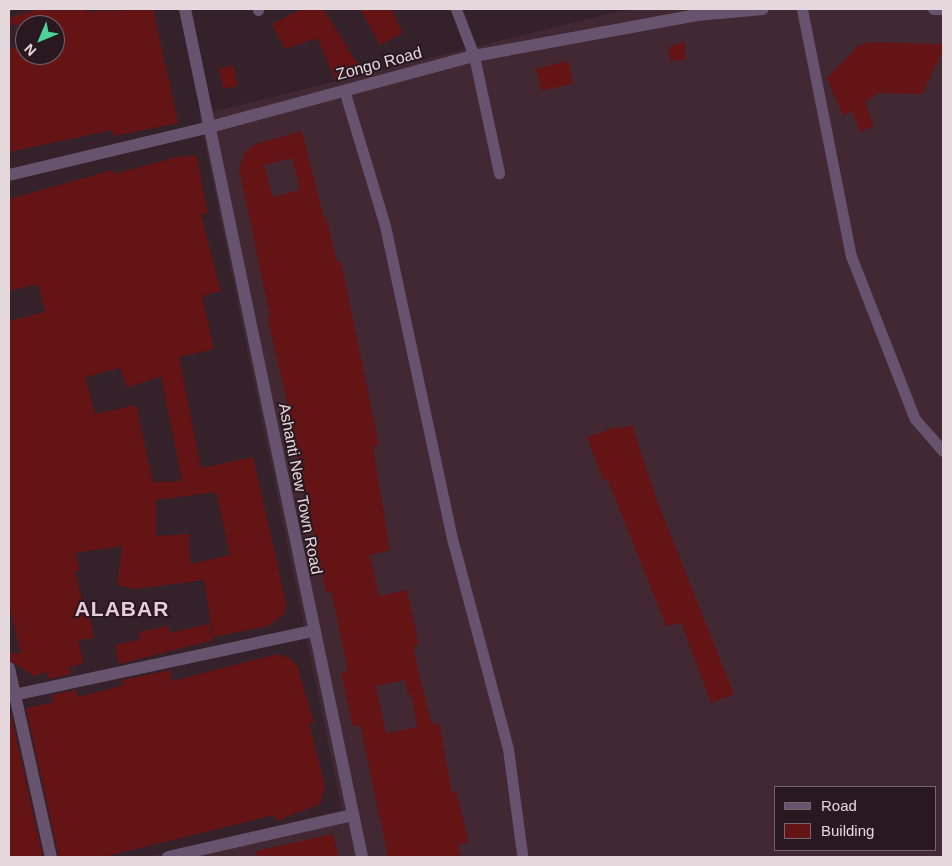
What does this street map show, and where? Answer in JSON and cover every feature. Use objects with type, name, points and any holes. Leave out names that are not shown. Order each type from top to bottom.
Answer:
[{"type":"street","name":"Ashanti New Town Road","points":[[185,9],[313,631],[362,857]]},
{"type":"street","name":"Zongo Road","points":[[9,175],[210,127],[474,56],[697,15],[763,9]]},
{"type":"street","points":[[934,9],[943,9]]},
{"type":"street","points":[[12,695],[313,631]]},
{"type":"street","points":[[9,668],[12,695],[50,857]]},
{"type":"street","points":[[168,857],[353,815]]},
{"type":"lane","points":[[456,9],[474,56],[499,173]]},
{"type":"lane","points":[[802,9],[851,256],[915,419],[943,451]]},
{"type":"lane","points":[[344,90],[385,226],[453,542],[508,749],[522,854]]},
{"type":"shaded area","points":[[641,9],[943,9],[943,857],[147,857],[342,810],[199,115],[621,11]]},
{"type":"building","points":[[41,9],[86,9],[87,12],[153,9],[178,123],[114,136],[112,130],[9,152],[9,49],[15,48],[15,65],[65,65],[65,15],[20,15]]},
{"type":"building","points":[[302,9],[323,9],[359,66],[351,68],[352,72],[335,79],[317,38],[285,49],[272,24]]},
{"type":"building","points":[[360,9],[391,9],[403,33],[380,45]]},
{"type":"building","points":[[15,16],[15,25],[9,25],[9,18]]},
{"type":"building","points":[[684,41],[686,59],[670,61],[668,48]]},
{"type":"building","points":[[871,42],[943,44],[943,51],[922,94],[879,93],[865,102],[874,126],[860,132],[852,110],[843,116],[827,78],[858,46]]},
{"type":"building","points":[[568,61],[573,83],[541,91],[536,68]]},
{"type":"building","points":[[233,65],[238,85],[224,89],[218,69]]},
{"type":"building","points":[[302,131],[337,262],[341,261],[379,445],[373,447],[390,550],[370,555],[379,596],[407,590],[419,645],[413,646],[421,683],[432,724],[439,723],[452,792],[456,791],[469,842],[458,845],[461,857],[388,857],[360,725],[353,727],[341,673],[348,671],[331,591],[326,592],[300,460],[267,316],[270,316],[239,169],[245,152],[256,144]],"holes":[[[292,158],[300,190],[273,197],[264,165]],[[405,680],[408,695],[411,694],[417,727],[386,733],[376,686]]]},
{"type":"building","points":[[196,155],[208,213],[201,215],[221,291],[202,296],[214,349],[179,357],[201,468],[253,457],[286,602],[285,613],[268,626],[213,637],[204,580],[136,589],[117,585],[122,546],[75,553],[80,570],[75,572],[82,600],[86,599],[94,638],[78,640],[84,663],[69,667],[71,674],[48,679],[47,672],[34,676],[9,660],[9,654],[21,653],[9,605],[9,321],[45,312],[38,284],[9,291],[9,199],[113,170],[114,174],[173,158]],"holes":[[[120,368],[127,388],[161,376],[182,481],[153,482],[136,405],[95,414],[85,377]],[[216,492],[230,555],[190,564],[189,534],[156,536],[156,500]]]},
{"type":"building","points":[[632,425],[658,503],[734,694],[711,703],[681,623],[666,626],[607,479],[603,480],[587,437],[619,426],[620,429]]},
{"type":"building","points":[[209,624],[213,640],[119,664],[115,645],[141,639],[139,632],[168,626],[170,633]]},
{"type":"building","points":[[278,654],[291,659],[297,666],[314,722],[309,723],[325,786],[320,804],[276,821],[274,815],[103,857],[59,857],[26,708],[54,702],[52,695],[76,690],[78,697],[124,685],[122,680],[170,670],[172,681]]},
{"type":"building","points":[[10,712],[43,857],[9,857]]},
{"type":"building","points":[[333,834],[339,857],[257,857],[256,851]]},
{"type":"district","name":"ALABAR","points":[[122,609]]}]
